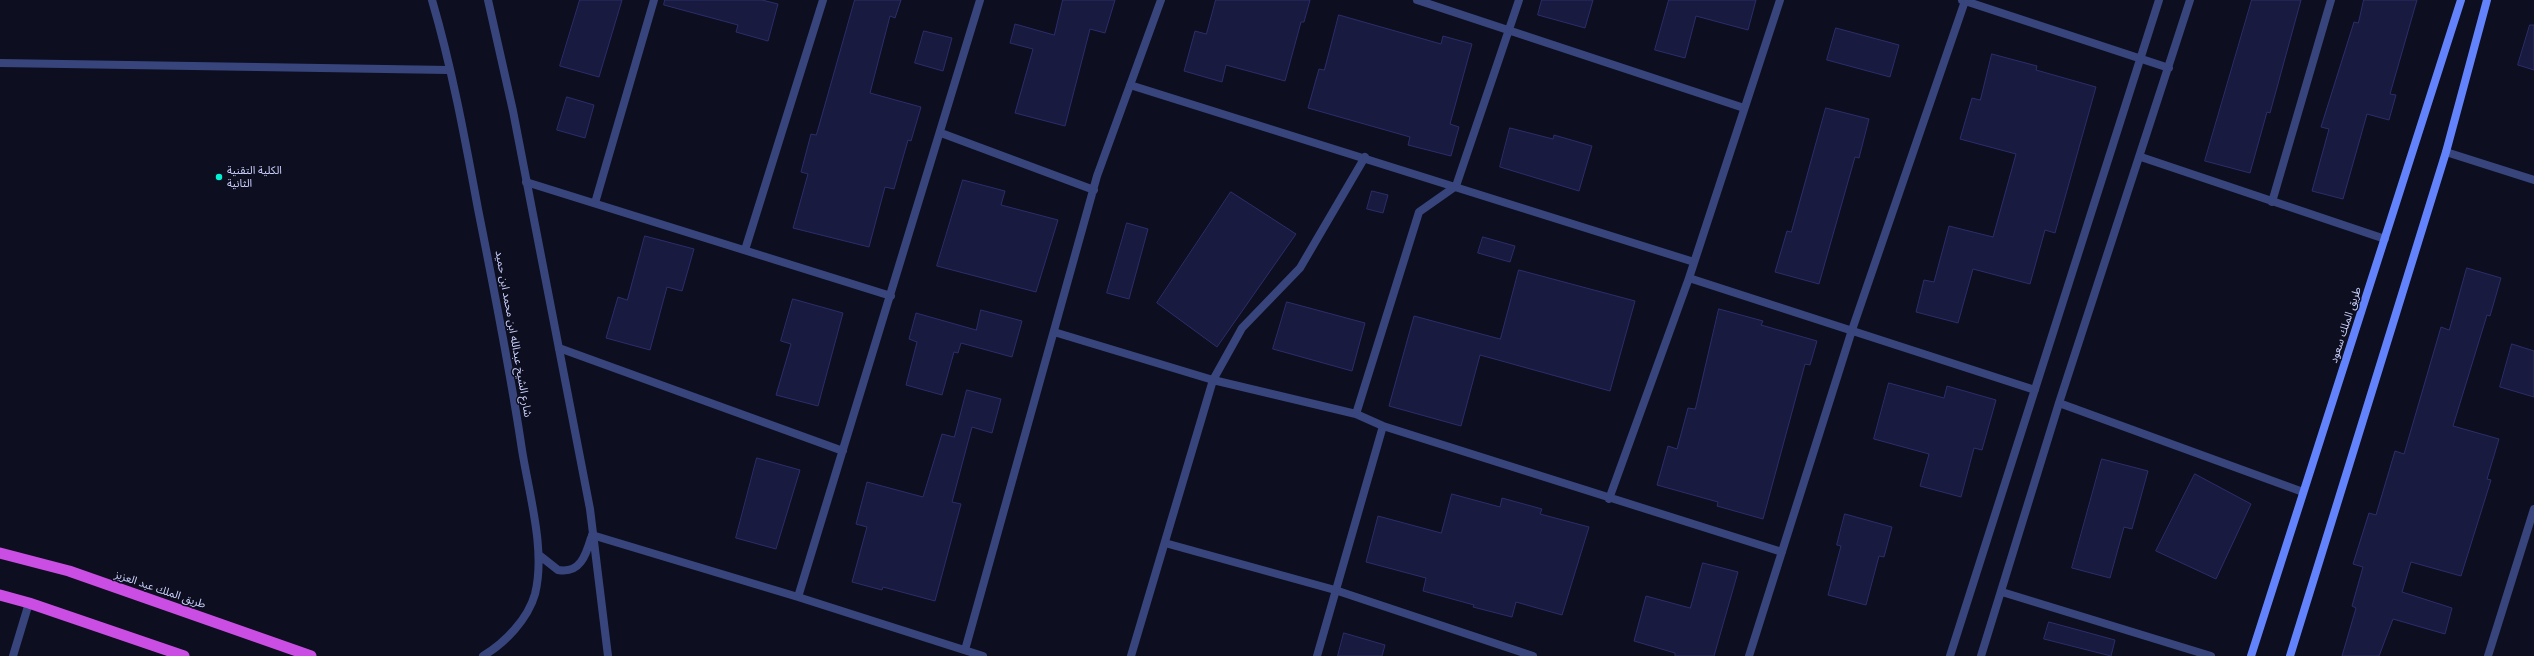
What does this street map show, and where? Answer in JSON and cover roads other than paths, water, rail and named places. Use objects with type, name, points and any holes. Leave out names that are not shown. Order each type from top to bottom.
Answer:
[{"type":"highway","name":"طريق الملك عبد العزيز","points":[[0,553],[69,571],[311,656]]},
{"type":"highway","points":[[0,595],[29,603],[184,656]]},
{"type":"main road","name":"طريق الملك سعود","points":[[2251,656],[2461,0]]},
{"type":"main road","points":[[2290,656],[2446,152],[2488,0]]},
{"type":"street","name":"شارع الشيخ عبدالله ابن محمد ابن حميد","points":[[432,0],[450,70],[511,376],[539,555],[535,594],[526,613],[514,630],[483,656]]},
{"type":"street","points":[[595,203],[654,0]]},
{"type":"street","points":[[745,250],[823,0]]},
{"type":"street","points":[[798,597],[941,133],[980,0]]},
{"type":"street","points":[[965,650],[1094,190],[1161,0]]},
{"type":"street","points":[[1417,0],[1744,108]]},
{"type":"street","points":[[1356,414],[1419,212],[1456,186],[1519,0]]},
{"type":"street","points":[[1609,499],[1689,278],[1780,0]]},
{"type":"street","points":[[1749,656],[1852,330],[1964,0],[2140,57],[2169,68]]},
{"type":"street","points":[[1950,656],[2158,0]]},
{"type":"street","points":[[1981,656],[2002,592],[2059,403],[2141,157],[2190,0]]},
{"type":"street","points":[[2272,202],[2331,0]]},
{"type":"street","points":[[489,2],[590,509],[608,656]]},
{"type":"street","points":[[0,63],[450,70]]},
{"type":"street","points":[[1130,85],[1365,157],[1694,262]]},
{"type":"street","points":[[941,133],[1094,190]]},
{"type":"street","points":[[2446,152],[2534,180]]},
{"type":"street","points":[[1131,656],[1213,380],[1242,328],[1300,268],[1365,157]]},
{"type":"street","points":[[2141,157],[2384,239]]},
{"type":"street","points":[[526,182],[890,296]]},
{"type":"street","points":[[1689,278],[2035,390]]},
{"type":"street","points":[[1054,332],[1213,380],[1356,414],[1383,426],[1609,499],[1782,552]]},
{"type":"street","points":[[559,348],[843,451]]},
{"type":"street","points":[[2059,403],[2303,492]]},
{"type":"street","points":[[1317,656],[1383,426]]},
{"type":"street","points":[[2488,656],[2532,525],[2534,509]]},
{"type":"street","points":[[539,555],[558,570],[573,569],[581,563],[592,535]]},
{"type":"street","points":[[592,535],[798,597],[983,656]]},
{"type":"street","points":[[1165,543],[1335,590],[1533,656]]},
{"type":"street","points":[[2002,592],[2211,656]]},
{"type":"street","points":[[12,656],[29,603]]},
{"type":"place","name":"الكلية التقنية الثانية","points":[[219,177]]}]
